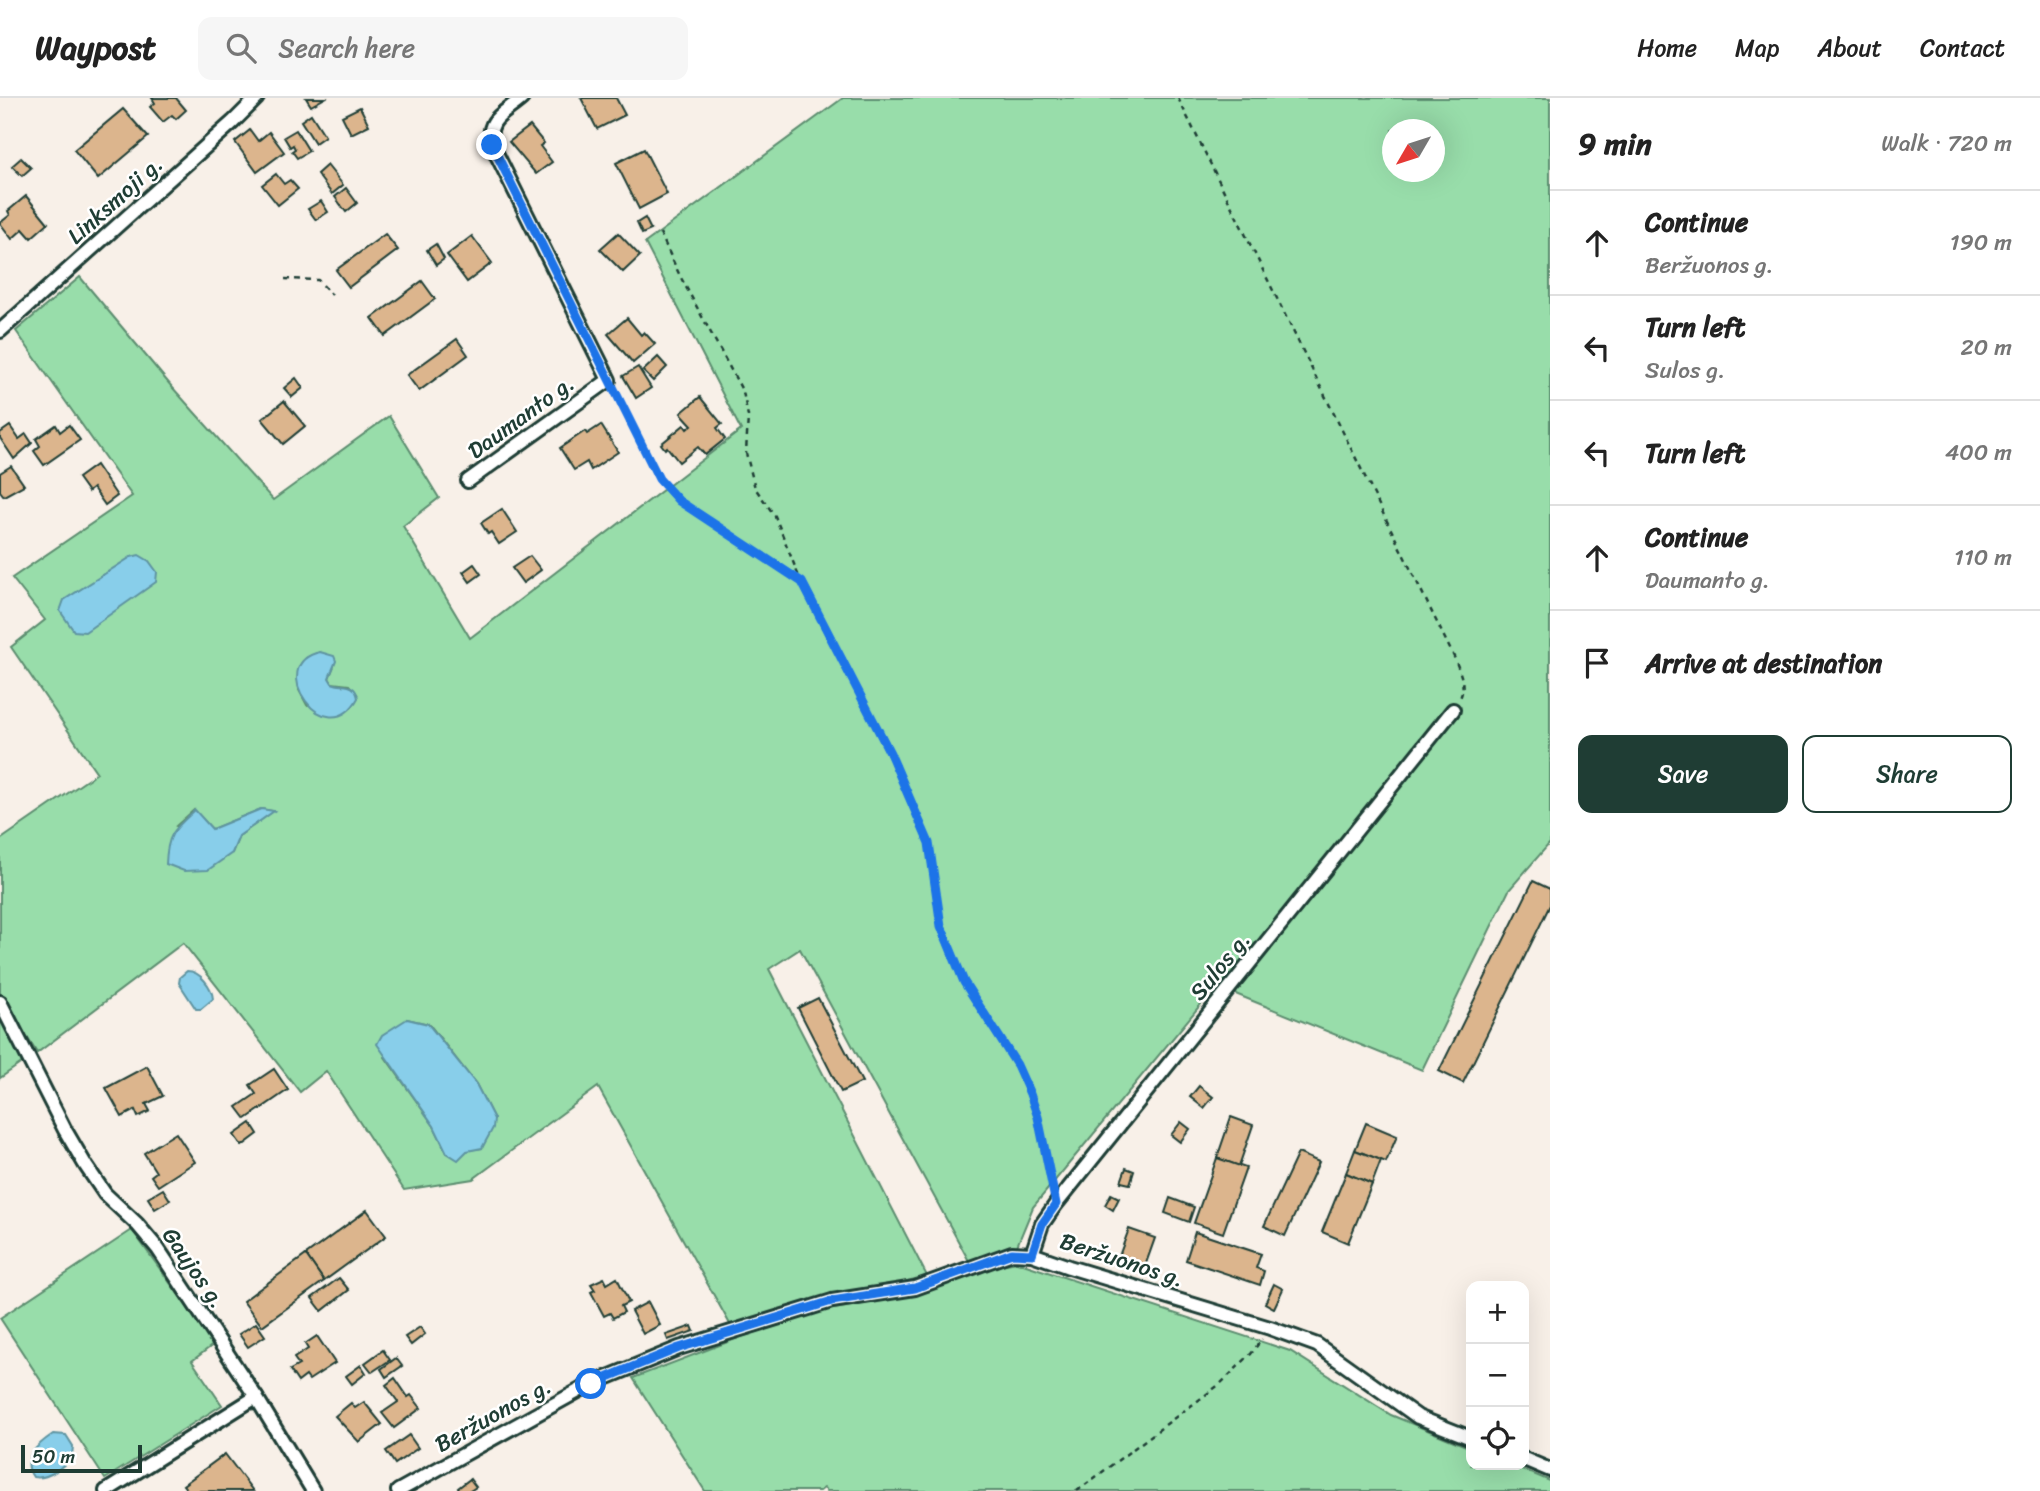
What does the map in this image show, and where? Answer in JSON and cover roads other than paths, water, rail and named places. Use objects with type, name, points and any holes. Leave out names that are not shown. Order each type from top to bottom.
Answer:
[{"type":"street","name":"Linksmoji g.","points":[[0,331],[223,132],[257,98]]},
{"type":"street","name":"Daumanto g.","points":[[468,481],[609,380],[492,145],[489,133],[491,125],[522,98]]},
{"type":"street","name":"Sulos g.","points":[[1032,1254],[1042,1224],[1056,1204],[1452,710]]},
{"type":"street","name":"Gaujos g.","points":[[0,1002],[86,1166],[105,1194],[158,1249],[256,1397],[313,1491]]},
{"type":"street","name":"Beržuonos g.","points":[[398,1491],[591,1384],[679,1348],[832,1301],[915,1288],[1012,1253],[1032,1254],[1317,1345],[1418,1417],[1466,1436]]},
{"type":"street","points":[[106,1491],[256,1397]]},
{"type":"street","points":[[1529,1461],[1550,1470]]},
{"type":"water","points":[[139,555],[149,561],[157,572],[156,582],[85,632],[74,631],[60,611],[64,600],[131,557]]},
{"type":"water","points":[[320,652],[334,656],[336,661],[329,678],[332,683],[351,687],[358,698],[345,713],[331,717],[317,712],[306,701],[299,687],[297,672],[304,660]]},
{"type":"water","points":[[261,809],[274,811],[239,836],[232,853],[208,870],[184,871],[166,864],[173,833],[195,810],[212,829]]},
{"type":"water","points":[[187,971],[201,977],[212,994],[213,999],[201,1009],[196,1009],[179,983],[180,977]]},
{"type":"water","points":[[407,1019],[428,1024],[476,1084],[494,1119],[493,1128],[482,1148],[467,1151],[458,1160],[447,1153],[434,1126],[377,1044],[382,1035]]},
{"type":"water","points":[[53,1434],[66,1435],[73,1446],[72,1456],[50,1475],[33,1477],[29,1464],[32,1452]]}]
